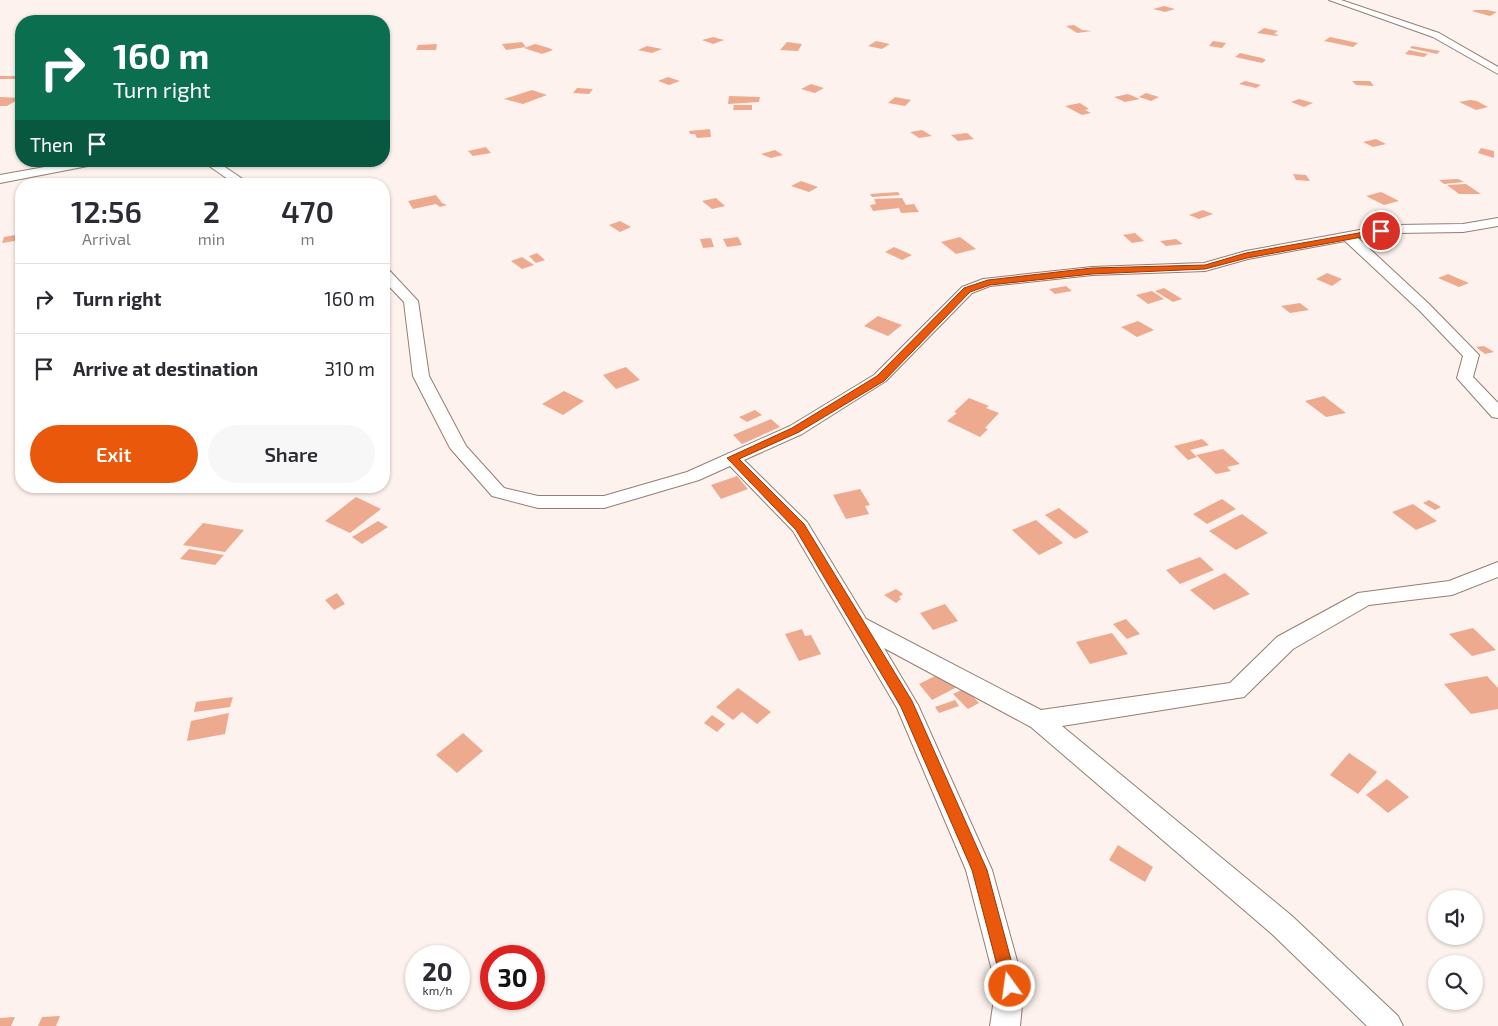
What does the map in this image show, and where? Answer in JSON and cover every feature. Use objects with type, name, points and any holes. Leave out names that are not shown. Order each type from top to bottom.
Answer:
[{"type":"street","points":[[1334,0],[1436,35],[1498,71]]},
{"type":"street","points":[[0,179],[65,167]]},
{"type":"street","points":[[217,167],[235,178]]},
{"type":"street","points":[[390,280],[411,301],[421,376],[458,448],[498,492],[538,502],[604,502],[693,476],[796,430],[880,378],[967,290],[988,282],[1092,271],[1205,267],[1246,255],[1348,236],[1397,229],[1464,228],[1498,222]]},
{"type":"street","points":[[1348,236],[1472,355],[1465,378],[1498,413]]},
{"type":"street","points":[[732,458],[800,527],[907,705],[980,870],[1010,986],[1005,1026]]},
{"type":"street","points":[[1039,720],[1236,691],[1285,643],[1365,598],[1452,588],[1498,569]]},
{"type":"street","points":[[859,625],[1039,720],[1282,925],[1388,1026]]},
{"type":"building","points":[[1164,6],[1175,9],[1165,12],[1153,9]]},
{"type":"building","points":[[1472,11],[1497,12],[1490,16]]},
{"type":"building","points":[[1074,25],[1082,30],[1092,31],[1077,33],[1066,26]]},
{"type":"building","points":[[1264,28],[1278,31],[1274,34],[1279,35],[1257,33]]},
{"type":"building","points":[[713,37],[724,40],[713,44],[702,40]]},
{"type":"building","points":[[1330,37],[1358,43],[1353,47],[1324,41]]},
{"type":"building","points":[[876,41],[890,44],[882,49],[868,46]]},
{"type":"building","points":[[1213,41],[1226,43],[1222,48],[1209,46]]},
{"type":"building","points":[[522,42],[526,47],[506,50],[502,44]]},
{"type":"building","points":[[787,42],[802,44],[798,51],[780,50]]},
{"type":"building","points":[[437,44],[436,50],[416,50],[418,45]]},
{"type":"building","points":[[535,44],[553,50],[542,54],[524,48]]},
{"type":"building","points":[[647,46],[662,49],[652,53],[638,50]]},
{"type":"building","points":[[1412,46],[1440,51],[1437,54],[1410,48]]},
{"type":"building","points":[[1409,50],[1428,54],[1424,57],[1405,54]]},
{"type":"building","points":[[1240,53],[1266,60],[1262,63],[1235,57]]},
{"type":"building","points":[[0,76],[15,76],[15,79],[0,79]]},
{"type":"building","points":[[668,77],[680,81],[669,85],[658,81]]},
{"type":"building","points":[[1245,81],[1261,85],[1256,88],[1239,84]]},
{"type":"building","points":[[1352,81],[1370,81],[1374,86],[1356,85]]},
{"type":"building","points":[[811,84],[824,88],[815,93],[801,89]]},
{"type":"building","points":[[577,88],[593,89],[589,94],[573,93]]},
{"type":"building","points":[[532,90],[547,95],[523,104],[504,99]]},
{"type":"building","points":[[1146,93],[1159,97],[1151,101],[1139,97]]},
{"type":"building","points":[[1128,94],[1140,99],[1125,102],[1114,97]]},
{"type":"building","points":[[729,96],[760,97],[759,102],[728,104]]},
{"type":"building","points":[[0,97],[15,98],[15,101],[7,106],[0,106]]},
{"type":"building","points":[[895,97],[911,100],[905,106],[888,103]]},
{"type":"building","points":[[1299,99],[1313,103],[1304,107],[1291,102]]},
{"type":"building","points":[[1477,101],[1488,107],[1476,110],[1459,102]]},
{"type":"building","points":[[1080,103],[1089,109],[1085,110],[1091,113],[1082,115],[1065,106]]},
{"type":"building","points":[[734,105],[752,105],[752,110],[733,110]]},
{"type":"building","points":[[710,129],[711,137],[697,138],[695,134],[690,134],[689,131]]},
{"type":"building","points":[[922,130],[932,136],[919,138],[910,132]]},
{"type":"building","points":[[967,133],[974,139],[958,141],[951,135]]},
{"type":"building","points":[[1376,139],[1386,144],[1373,147],[1363,142]]},
{"type":"building","points":[[486,147],[491,153],[473,156],[468,151]]},
{"type":"building","points":[[1481,148],[1494,151],[1494,158],[1478,153]]},
{"type":"building","points":[[775,150],[783,155],[771,158],[761,154]]},
{"type":"building","points":[[1293,174],[1306,175],[1310,181],[1296,180]]},
{"type":"building","points":[[1458,179],[1464,182],[1444,184],[1439,180]]},
{"type":"building","points":[[801,181],[818,187],[809,192],[791,186]]},
{"type":"building","points":[[1466,184],[1481,194],[1459,194],[1447,185]]},
{"type":"building","points":[[898,192],[900,195],[872,197],[870,194]]},
{"type":"building","points":[[1381,192],[1399,201],[1384,205],[1366,196]]},
{"type":"building","points":[[436,195],[442,203],[447,205],[440,207],[436,204],[413,209],[408,201]]},
{"type":"building","points":[[716,198],[725,206],[712,209],[702,201]]},
{"type":"building","points":[[902,198],[906,205],[914,204],[919,212],[901,213],[899,208],[873,211],[870,205],[876,204],[874,199]]},
{"type":"building","points":[[1203,210],[1213,214],[1199,219],[1189,215]]},
{"type":"building","points":[[620,221],[631,227],[620,232],[609,225]]},
{"type":"building","points":[[1135,233],[1144,241],[1132,243],[1123,235]]},
{"type":"building","points":[[15,235],[15,241],[2,243],[4,237]]},
{"type":"building","points":[[738,237],[742,245],[727,247],[723,239]]},
{"type":"building","points":[[960,237],[976,249],[956,254],[941,242]]},
{"type":"building","points":[[711,238],[714,247],[703,248],[700,239]]},
{"type":"building","points":[[1176,239],[1183,244],[1166,246],[1160,241]]},
{"type":"building","points":[[894,247],[912,255],[902,260],[885,252]]},
{"type":"building","points":[[537,253],[545,260],[536,263],[529,256]]},
{"type":"building","points":[[522,257],[534,265],[522,269],[511,261]]},
{"type":"building","points":[[1327,273],[1342,279],[1332,286],[1316,279]]},
{"type":"building","points":[[1448,274],[1469,283],[1459,287],[1438,278]]},
{"type":"building","points":[[1066,286],[1072,291],[1055,294],[1049,289]]},
{"type":"building","points":[[1164,288],[1182,299],[1173,302],[1155,291]]},
{"type":"building","points":[[1152,291],[1164,299],[1148,304],[1136,295]]},
{"type":"building","points":[[1300,303],[1309,310],[1290,313],[1281,306]]},
{"type":"building","points":[[878,316],[902,325],[888,336],[864,326]]},
{"type":"building","points":[[1138,321],[1154,330],[1137,337],[1121,327]]},
{"type":"building","points":[[1484,346],[1494,352],[1485,354],[1476,347]]},
{"type":"building","points":[[626,367],[640,380],[616,389],[603,375]]},
{"type":"building","points":[[564,391],[584,401],[563,415],[542,404]]},
{"type":"building","points":[[1324,396],[1346,413],[1326,417],[1305,401]]},
{"type":"building","points":[[969,398],[989,406],[986,408],[999,413],[985,428],[988,429],[980,437],[947,421],[957,413],[954,412]]},
{"type":"building","points":[[755,410],[762,415],[747,422],[739,417]]},
{"type":"building","points":[[771,419],[780,427],[742,444],[733,435]]},
{"type":"building","points":[[1202,439],[1209,445],[1190,450],[1197,457],[1188,460],[1174,446]]},
{"type":"building","points":[[1223,449],[1240,464],[1227,467],[1231,471],[1216,474],[1196,455]]},
{"type":"building","points":[[737,476],[748,489],[721,499],[711,485]]},
{"type":"building","points":[[860,489],[870,505],[865,506],[869,514],[846,519],[833,495]]},
{"type":"building","points":[[356,497],[381,509],[350,533],[325,521]]},
{"type":"building","points":[[1222,499],[1236,509],[1207,524],[1193,514]]},
{"type":"building","points":[[1429,500],[1441,507],[1435,510],[1423,503]]},
{"type":"building","points":[[1413,504],[1437,521],[1416,530],[1392,512]]},
{"type":"building","points":[[1059,508],[1089,532],[1075,539],[1045,515]]},
{"type":"building","points":[[1242,514],[1268,533],[1236,550],[1209,531]]},
{"type":"building","points":[[1036,520],[1063,543],[1039,555],[1012,530]]},
{"type":"building","points":[[378,521],[388,527],[362,544],[352,537]]},
{"type":"building","points":[[203,523],[244,530],[225,552],[183,545]]},
{"type":"building","points":[[189,549],[224,555],[215,565],[180,559]]},
{"type":"building","points":[[1200,557],[1214,570],[1180,584],[1166,570]]},
{"type":"building","points":[[1225,573],[1250,594],[1214,610],[1190,590]]},
{"type":"building","points":[[896,589],[903,594],[896,603],[884,595]]},
{"type":"building","points":[[337,593],[345,604],[334,610],[325,600]]},
{"type":"building","points":[[945,604],[958,621],[933,630],[920,613]]},
{"type":"building","points":[[1126,619],[1140,634],[1127,639],[1113,624]]},
{"type":"building","points":[[1473,628],[1496,650],[1472,656],[1449,634]]},
{"type":"building","points":[[802,629],[805,636],[811,635],[821,654],[799,661],[785,634]]},
{"type":"building","points":[[1112,633],[1128,654],[1090,664],[1076,642]]},
{"type":"building","points":[[945,671],[959,686],[932,700],[919,684]]},
{"type":"building","points":[[1487,676],[1498,688],[1498,709],[1471,714],[1444,684]]},
{"type":"building","points":[[738,688],[771,712],[757,724],[742,712],[733,720],[716,707]]},
{"type":"building","points":[[965,688],[979,703],[968,709],[953,694]]},
{"type":"building","points":[[233,697],[230,707],[194,712],[196,702]]},
{"type":"building","points":[[955,700],[959,706],[939,713],[935,707]]},
{"type":"building","points":[[229,713],[225,734],[187,741],[191,721]]},
{"type":"building","points":[[712,715],[725,724],[717,732],[704,723]]},
{"type":"building","points":[[463,733],[483,751],[457,773],[436,755]]},
{"type":"building","points":[[1349,753],[1377,772],[1358,794],[1330,775]]},
{"type":"building","points":[[1387,779],[1409,797],[1388,813],[1366,795]]},
{"type":"building","points":[[1118,845],[1153,867],[1145,882],[1109,860]]},
{"type":"building","points":[[60,1016],[56,1026],[38,1026],[42,1017]]},
{"type":"building","points":[[15,1017],[11,1026],[0,1026],[0,1018]]},
{"type":"route","points":[[1010,986],[980,870],[907,705],[800,527],[732,458],[796,430],[880,378],[967,290],[988,282],[1092,271],[1205,267],[1246,255],[1381,231]]}]
